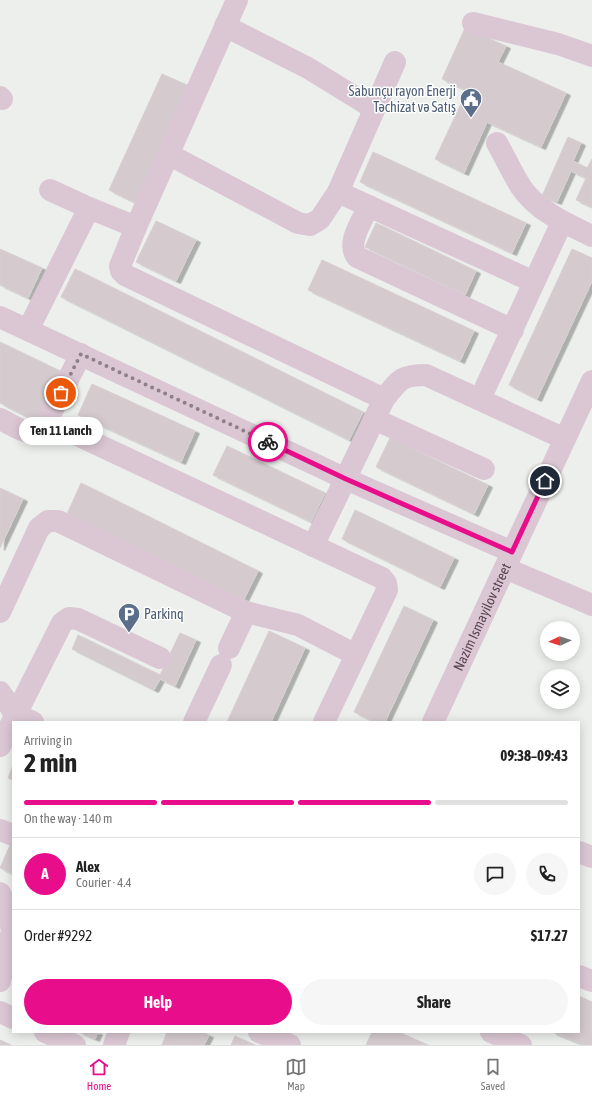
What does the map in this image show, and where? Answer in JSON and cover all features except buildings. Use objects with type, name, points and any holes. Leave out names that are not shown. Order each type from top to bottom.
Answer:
[{"type":"street","points":[[237,0],[224,26],[136,227],[120,266],[121,271],[126,275],[384,399]]},
{"type":"street","points":[[473,23],[558,44],[592,56]]},
{"type":"street","points":[[224,26],[308,68],[373,108]]},
{"type":"street","points":[[168,154],[298,223],[310,225],[320,219],[338,192],[394,62]]},
{"type":"street","points":[[497,143],[521,188],[532,200],[562,222],[592,236]]},
{"type":"street","points":[[50,190],[136,227]]},
{"type":"street","points":[[338,192],[534,282]]},
{"type":"street","points":[[369,206],[352,243],[352,251],[357,257],[512,330]]},
{"type":"street","points":[[28,330],[90,208]]},
{"type":"street","points":[[480,399],[562,222]]},
{"type":"street","points":[[0,317],[346,479],[509,560],[592,605]]},
{"type":"street","points":[[0,419],[29,433],[35,434],[42,431],[81,354]]},
{"type":"street","points":[[313,546],[384,399],[396,384],[409,375],[426,375],[565,439]]},
{"type":"street","name":"Nazim Ismayilov street","points":[[433,721],[592,381]]},
{"type":"street","points":[[374,419],[484,468]]},
{"type":"street","points":[[73,433],[382,578],[386,583],[387,590],[324,721]]},
{"type":"street","points":[[0,612],[39,528],[48,521],[58,521],[246,612],[298,625],[356,655]]},
{"type":"street","points":[[194,721],[246,612]]},
{"type":"street","points":[[0,692],[24,718],[62,623],[69,618],[78,619],[160,658]]},
{"type":"street","points":[[0,746],[12,732]]},
{"type":"street","points":[[0,830],[12,835]]},
{"type":"street","points":[[580,852],[592,857]]},
{"type":"street","points":[[0,893],[8,911],[12,928]]},
{"type":"street","points":[[0,981],[7,960],[12,937]]},
{"type":"street","points":[[580,976],[592,981]]},
{"type":"street","points":[[0,1012],[12,1018]]},
{"type":"street","points":[[47,1033],[75,1045]]},
{"type":"street","points":[[114,1045],[119,1033]]},
{"type":"street","points":[[262,1033],[286,1041]]},
{"type":"way so far","points":[[61,393],[81,354],[268,442]]},
{"type":"place","name":"Sabunçu rayon Enerji Təchizat və Satış","points":[[471,118]]},
{"type":"place","name":"Ten 11 Lanch","points":[[61,393]]},
{"type":"place","name":"Parkinq","points":[[129,634]]},
{"type":"route","points":[[268,442],[346,479],[512,552],[545,481]]}]
